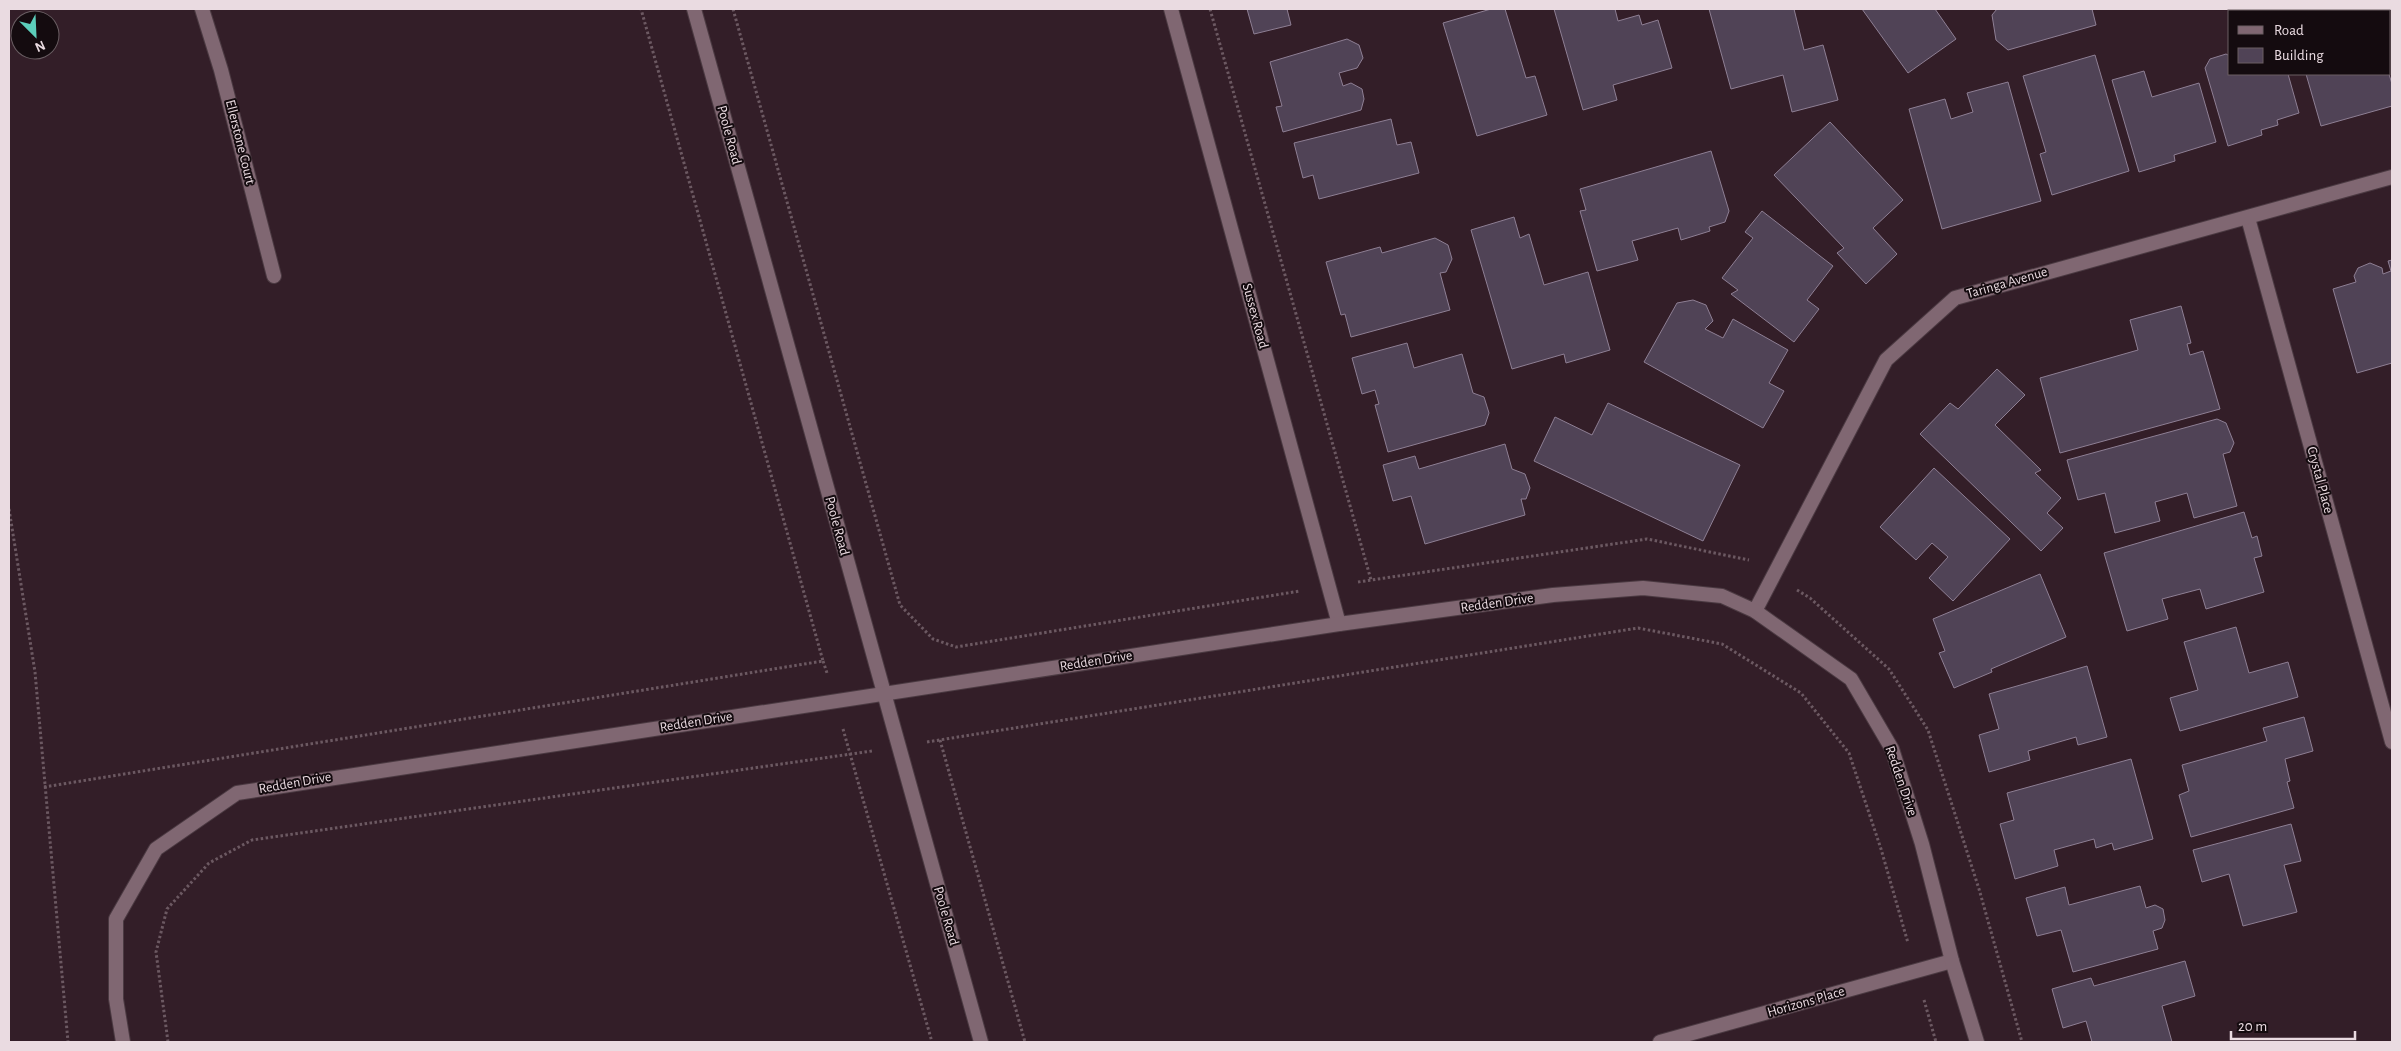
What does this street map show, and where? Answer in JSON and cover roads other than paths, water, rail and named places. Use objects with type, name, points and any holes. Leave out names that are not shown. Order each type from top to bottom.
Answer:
[{"type":"street","name":"Ellerstone Court","points":[[202,9],[222,70],[274,276]]},
{"type":"street","name":"Poole Road","points":[[694,9],[883,693],[982,1042]]},
{"type":"street","name":"Sussex Road","points":[[1171,9],[1340,624]]},
{"type":"street","name":"Taringa Avenue","points":[[1755,611],[1886,360],[1955,298],[2042,272],[2248,218],[2392,177]]},
{"type":"street","name":"Crystal Place","points":[[2248,218],[2392,742]]},
{"type":"street","name":"Redden Drive","points":[[123,1042],[116,999],[116,919],[156,849],[237,793],[1340,624],[1553,595],[1643,588],[1722,596],[1755,611],[1851,679],[1892,749],[1922,844],[1952,961],[1977,1042]]},
{"type":"street","name":"Horizons Place","points":[[1660,1042],[1952,961]]}]
